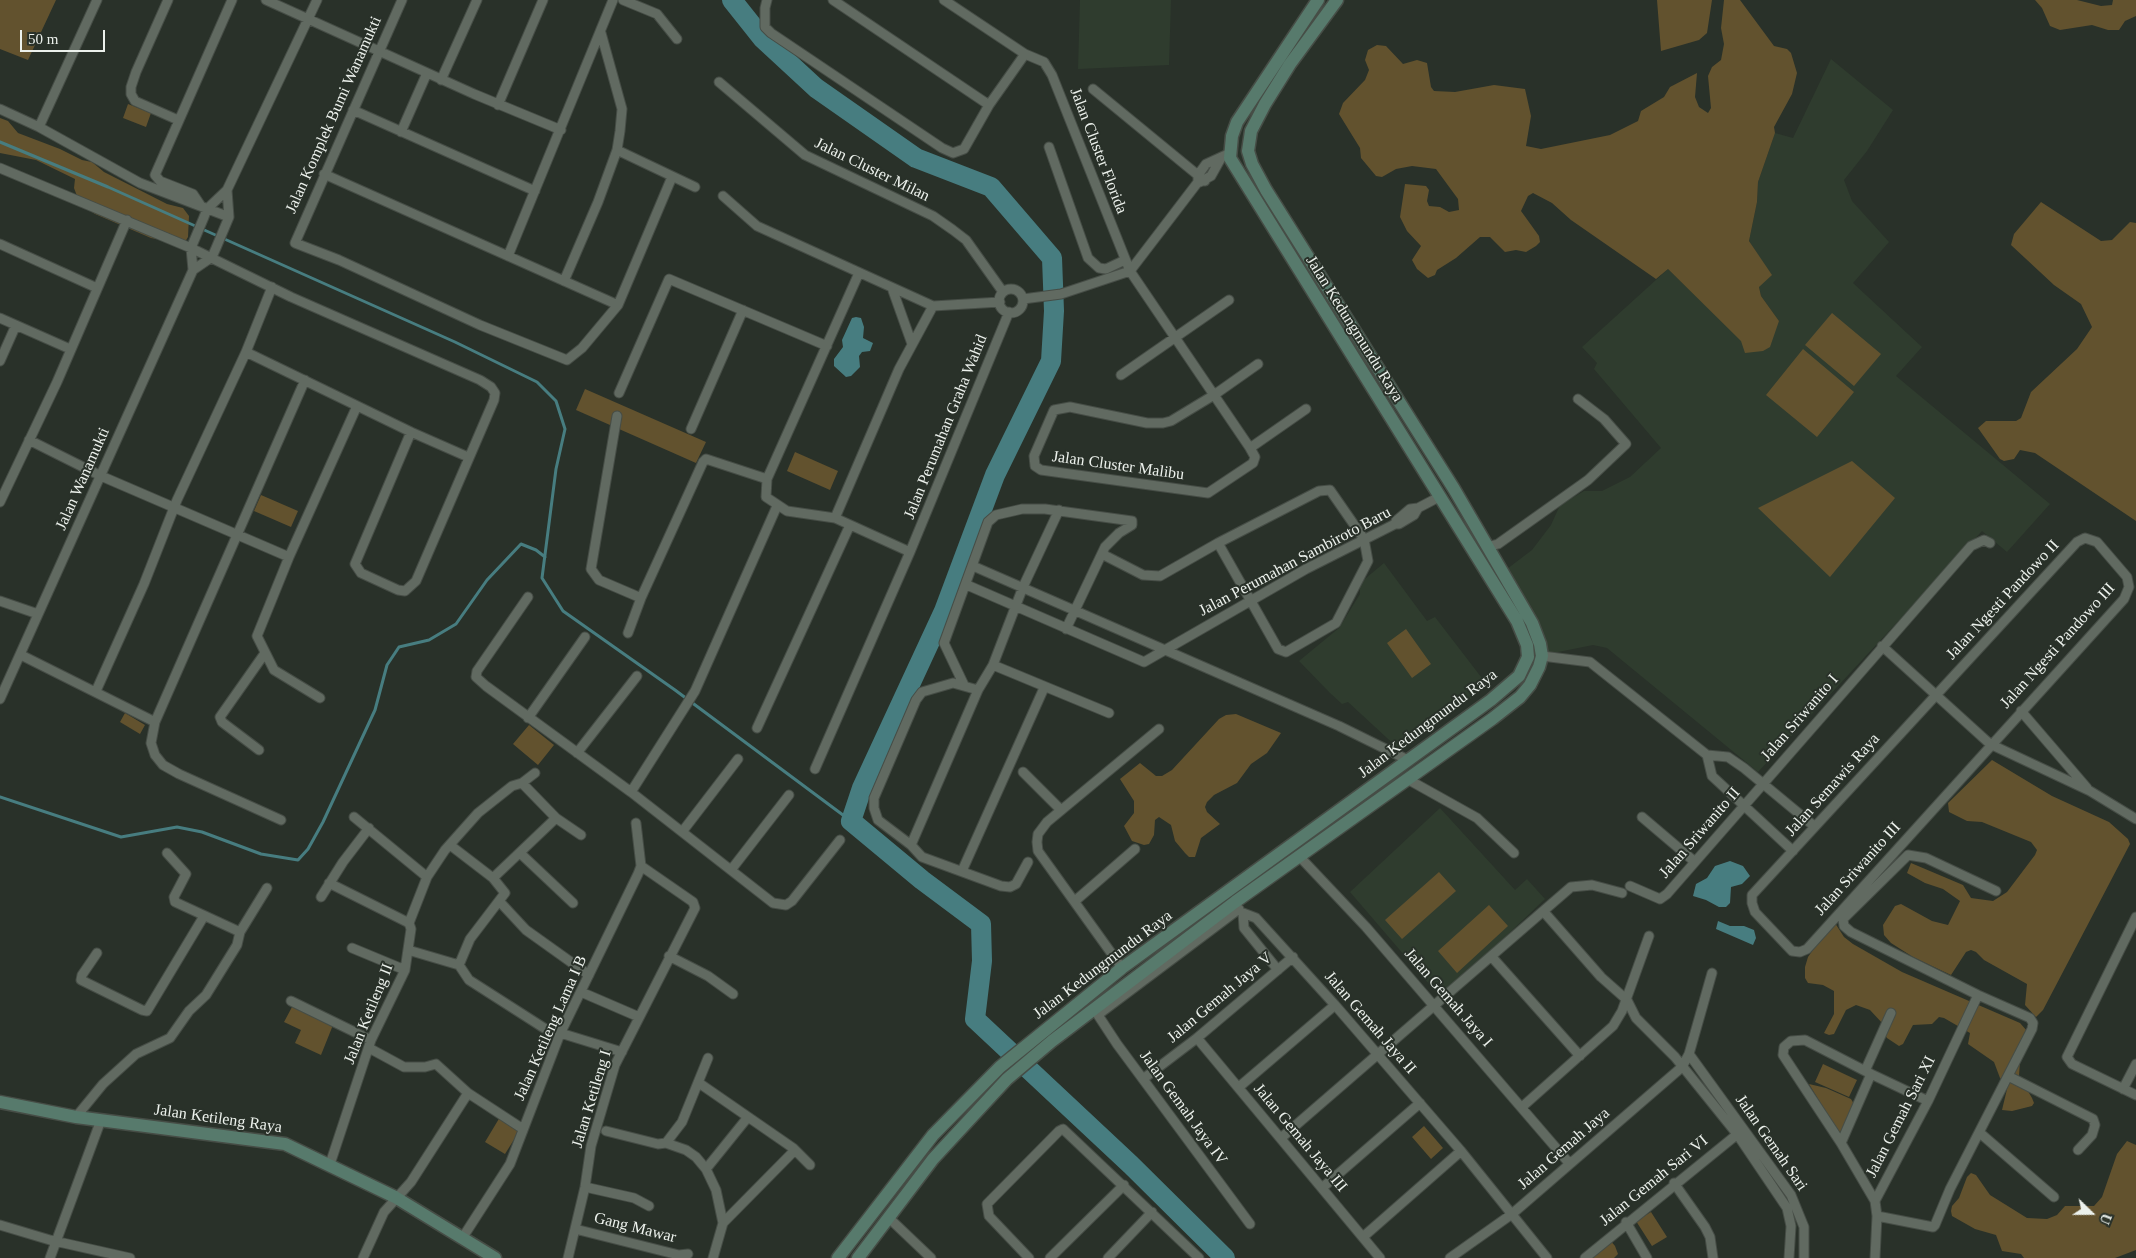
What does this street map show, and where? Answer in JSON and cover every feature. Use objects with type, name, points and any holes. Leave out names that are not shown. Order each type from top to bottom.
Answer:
[{"type":"main road","points":[[1318,0],[1237,122],[1226,156],[1248,151],[1251,131],[1265,104],[1290,64],[1337,0]]},
{"type":"main road","name":"Jalan Kedungmundu Raya","points":[[1248,151],[1252,164],[1266,190],[1454,489],[1487,547],[1514,604]]},
{"type":"main road","name":"Jalan Kedungmundu Raya","points":[[858,1258],[933,1159],[1007,1079],[1052,1041],[1096,1011],[1132,980],[1299,856],[1409,780],[1520,697],[1536,676],[1537,632],[1514,604],[1439,497],[1230,158],[1226,156]]},
{"type":"main road","points":[[1439,497],[1454,489]]},
{"type":"main road","name":"Jalan Kedungmundu Raya","points":[[838,1258],[922,1150],[971,1095],[1000,1067],[1122,968],[1236,904],[1290,845],[1491,700],[1519,676],[1535,657]]},
{"type":"main road","points":[[1439,737],[1448,751]]},
{"type":"main road","points":[[1290,845],[1299,856]]},
{"type":"main road","points":[[1122,968],[1132,980]]},
{"type":"main road","name":"Jalan Ketileng Raya","points":[[0,1102],[76,1117],[274,1141],[298,1149],[395,1197],[495,1258]]},
{"type":"main road","points":[[922,1150],[933,1159]]},
{"type":"main road","points":[[878,1208],[889,1218]]},
{"type":"street","points":[[39,127],[97,0]]},
{"type":"street","points":[[168,0],[130,87],[135,101],[178,120]]},
{"type":"street","points":[[204,211],[193,194],[160,181],[155,175],[231,2],[221,0]]},
{"type":"street","points":[[266,0],[441,80],[561,130]]},
{"type":"street","points":[[193,270],[193,244],[204,211],[227,190],[317,0]]},
{"type":"street","name":"Jalan Komplek Bumi Wanamukti","points":[[402,0],[295,243],[339,260],[480,325],[564,360],[574,356],[582,348],[618,305]]},
{"type":"street","points":[[441,80],[477,0]]},
{"type":"street","points":[[498,104],[543,0]]},
{"type":"street","points":[[508,256],[613,0]]},
{"type":"street","points":[[624,0],[657,14],[677,39]]},
{"type":"street","points":[[767,0],[765,27],[771,33],[942,148],[953,153],[964,149],[989,105],[1025,54]]},
{"type":"street","points":[[833,0],[989,105]]},
{"type":"street","name":"Jalan Cluster Florida","points":[[944,0],[1025,54],[1044,62],[1052,75],[1124,260],[1130,271]]},
{"type":"street","points":[[564,280],[617,150],[622,108],[601,33]]},
{"type":"street","points":[[401,132],[427,73]]},
{"type":"street","name":"Jalan Cluster Milan","points":[[719,82],[805,155],[933,216],[954,230],[966,240],[1003,292]]},
{"type":"street","points":[[1093,89],[1200,179]]},
{"type":"street","points":[[0,109],[39,127],[140,183],[228,220]]},
{"type":"street","points":[[352,110],[535,191]]},
{"type":"street","points":[[1049,147],[1093,265],[1106,269],[1124,260]]},
{"type":"street","points":[[617,150],[695,187]]},
{"type":"street","points":[[1023,299],[1061,294],[1130,271],[1200,179],[1210,176],[1226,156]]},
{"type":"street","points":[[0,168],[127,220],[193,244],[212,257],[272,287],[480,380],[491,387],[495,393],[494,400],[416,582],[405,591],[398,590],[361,573],[355,564],[411,432]]},
{"type":"street","points":[[324,174],[618,305],[672,176]]},
{"type":"street","points":[[193,270],[212,257],[228,220],[227,190]]},
{"type":"street","points":[[723,196],[757,226],[933,306],[1000,302]]},
{"type":"street","points":[[0,502],[127,220]]},
{"type":"street","points":[[0,244],[97,288]]},
{"type":"street","name":"Jalan Wanamukti","points":[[0,700],[193,270]]},
{"type":"street","points":[[1130,271],[1250,448],[1306,409]]},
{"type":"street","points":[[859,273],[767,479],[766,497],[787,511],[835,518],[910,552]]},
{"type":"street","points":[[619,393],[669,279],[827,346]]},
{"type":"street","points":[[96,691],[144,584],[174,508],[246,352],[272,287]]},
{"type":"street","points":[[892,288],[912,344]]},
{"type":"street","points":[[1013,289],[1020,292],[1023,299],[1019,309],[1009,312],[1003,309],[1000,302],[1003,292],[1013,289]]},
{"type":"street","points":[[1120,375],[1229,300]]},
{"type":"street","points":[[835,518],[899,369],[933,306]]},
{"type":"street","points":[[691,429],[743,310]]},
{"type":"street","name":"Jalan Perumahan Graha Wahid","points":[[815,769],[910,552],[1009,312]]},
{"type":"street","points":[[0,318],[70,349]]},
{"type":"street","points":[[0,361],[16,325]]},
{"type":"street","points":[[246,352],[411,432],[468,457]]},
{"type":"street","points":[[1214,395],[1258,364]]},
{"type":"street","points":[[281,820],[163,765],[155,755],[151,743],[155,722],[305,380]]},
{"type":"street","name":"Jalan Cluster Malibu","points":[[1214,395],[1172,421],[1163,423],[1147,423],[1070,407],[1061,407],[1054,410],[1048,422],[1034,462],[1040,470],[1208,493],[1253,463],[1255,457],[1250,448]]},
{"type":"street","points":[[1487,547],[1498,544],[1588,480],[1626,444],[1604,419],[1578,399]]},
{"type":"street","points":[[320,698],[274,670],[257,636],[289,557],[357,406]]},
{"type":"street","points":[[617,416],[591,569],[598,580],[641,598]]},
{"type":"street","points":[[29,440],[101,476],[289,557]]},
{"type":"street","points":[[628,633],[641,598],[704,460],[709,459],[767,479]]},
{"type":"street","points":[[1102,554],[1143,575],[1160,576],[1218,543],[1324,490],[1334,492],[1364,539],[1367,563],[1339,619],[1332,627],[1286,652],[1278,649],[1218,543]]},
{"type":"street","name":"Jalan Perumahan Sambiroto Baru","points":[[1066,629],[1144,662],[1154,658],[1163,650],[1251,600],[1364,539],[1406,520],[1418,508],[1439,497]]},
{"type":"street","points":[[631,792],[695,691],[777,506]]},
{"type":"street","points":[[964,685],[944,643],[988,522],[996,515],[1022,509],[1058,510],[1132,521],[1132,525],[1111,540],[1102,554],[1066,629],[966,585]]},
{"type":"street","points":[[911,846],[978,690],[993,666],[1017,608],[1023,587],[1058,510]]},
{"type":"street","points":[[757,728],[850,525]]},
{"type":"street","name":"Jalan Ngesti Pandowo II","points":[[1937,694],[2076,542],[2085,538],[2097,542]]},
{"type":"street","name":"Jalan Sriwanito I","points":[[1814,826],[1764,782],[1971,546],[1984,540],[1990,543]]},
{"type":"street","name":"Jalan Ngesti Pandowo III","points":[[1990,744],[2127,594],[2127,578],[2097,542]]},
{"type":"street","points":[[973,566],[1339,726],[1408,760]]},
{"type":"street","points":[[528,597],[482,661],[476,677],[528,718],[631,792],[773,904],[786,905],[792,901],[840,840]]},
{"type":"street","points":[[0,601],[38,614]]},
{"type":"street","points":[[528,718],[585,637]]},
{"type":"street","points":[[1882,646],[1990,744],[2090,791],[2136,819]]},
{"type":"street","points":[[259,750],[222,722],[220,717],[265,653]]},
{"type":"street","points":[[21,655],[155,722]]},
{"type":"street","points":[[1535,657],[1590,662],[1707,755],[1728,757],[1764,782]]},
{"type":"street","points":[[993,666],[1109,713]]},
{"type":"street","points":[[577,753],[637,676]]},
{"type":"street","points":[[978,690],[954,683],[922,692],[916,700],[874,798],[878,820],[922,857],[1010,887],[1016,884],[1028,862]]},
{"type":"street","points":[[962,871],[1044,688]]},
{"type":"street","name":"Jalan Semawis Raya","points":[[1752,895],[1937,694]]},
{"type":"street","points":[[2021,710],[2090,791]]},
{"type":"street","points":[[1122,968],[1038,851],[1038,834],[1061,810],[1159,729]]},
{"type":"street","name":"Jalan Sriwanito III","points":[[1752,895],[1752,903],[1756,912],[1792,951],[1800,952],[1807,948],[1990,744]]},
{"type":"street","points":[[1707,755],[1712,776],[1793,851]]},
{"type":"street","points":[[682,832],[738,759]]},
{"type":"street","points":[[1023,772],[1061,810]]},
{"type":"street","name":"Jalan Ketileng II","points":[[330,1164],[370,1044],[404,970],[411,929],[409,923],[428,878],[450,845],[478,813],[512,786],[522,783],[535,773]]},
{"type":"street","points":[[1409,780],[1477,818],[1514,853]]},
{"type":"street","name":"Jalan Sriwanito II","points":[[1630,886],[1660,899],[1695,862],[1764,782]]},
{"type":"street","points":[[522,783],[556,818],[581,835]]},
{"type":"street","points":[[731,870],[789,794]]},
{"type":"street","points":[[354,817],[428,878]]},
{"type":"street","points":[[1642,817],[1695,862]]},
{"type":"street","points":[[493,878],[556,818]]},
{"type":"street","name":"Jalan Ketileng Lama I B","points":[[463,1237],[510,1164],[560,1034],[590,975],[640,866],[636,823]]},
{"type":"street","points":[[321,897],[328,883],[369,828]]},
{"type":"street","points":[[450,845],[493,878],[505,893],[470,940],[459,965]]},
{"type":"street","points":[[1075,901],[1135,849]]},
{"type":"street","points":[[167,853],[186,874],[174,901],[240,932]]},
{"type":"street","points":[[520,853],[573,903]]},
{"type":"street","points":[[1877,1216],[1936,1226],[1950,1189],[2032,1029],[2033,1023],[2030,1018],[1978,995],[1851,932],[1844,926],[1843,919],[1908,855],[1919,855],[1996,891]]},
{"type":"street","name":"Jalan Gemah Jaya I","points":[[1299,856],[1435,1005],[1569,1163]]},
{"type":"street","name":"Jalan Ketileng I","points":[[568,1258],[585,1187],[596,1129],[615,1065],[669,956],[694,911],[695,904],[640,866]]},
{"type":"street","points":[[328,883],[409,923]]},
{"type":"street","points":[[1281,1138],[1571,887],[1592,885],[1622,893]]},
{"type":"street","points":[[76,1117],[103,1084],[136,1054],[170,1038],[189,1011],[206,995],[235,949],[240,932],[267,888]]},
{"type":"street","points":[[500,902],[526,930],[590,975]]},
{"type":"street","points":[[1096,1011],[1236,904],[1244,928],[1278,970]]},
{"type":"street","name":"Jalan Gemah Jaya II","points":[[1236,904],[1256,918],[1335,1005],[1461,1151],[1548,1258]]},
{"type":"street","name":"Jalan Gemah Sari","points":[[1544,912],[1601,977],[1627,1000],[1636,1018],[1740,1132]]},
{"type":"street","points":[[97,953],[82,975],[82,980],[147,1011],[204,916]]},
{"type":"street","points":[[2136,917],[2068,1054],[2072,1064],[2136,1094]]},
{"type":"street","points":[[1522,1107],[1613,1026],[1627,1000],[1649,936]]},
{"type":"street","points":[[352,948],[404,970]]},
{"type":"street","points":[[408,950],[459,965],[469,980],[544,1028],[622,1052]]},
{"type":"street","points":[[669,956],[708,976],[734,994]]},
{"type":"street","points":[[1491,956],[1580,1056]]},
{"type":"street","name":"Jalan Gemah Jaya V","points":[[1143,1080],[1197,1038],[1292,957]]},
{"type":"street","name":"Jalan Gemah Jaya","points":[[1450,1258],[1512,1214],[1682,1067],[1689,1054],[1712,973]]},
{"type":"street","points":[[581,992],[639,1017]]},
{"type":"street","name":"Jalan Gemah Sari XI","points":[[1875,1258],[1877,1216],[1875,1201],[1928,1101],[1978,995]]},
{"type":"street","points":[[291,1000],[370,1044],[404,1067],[425,1067],[436,1064],[468,1094],[522,1129]]},
{"type":"street","points":[[1239,1087],[1335,1005]]},
{"type":"street","name":"Jalan Gemah Jaya IV","points":[[1096,1011],[1143,1080],[1250,1224]]},
{"type":"street","points":[[1841,1143],[1891,1013]]},
{"type":"street","name":"Jalan Gemah Jaya III","points":[[1197,1038],[1380,1258]]},
{"type":"street","points":[[1875,1201],[1841,1143],[1783,1055],[1784,1048],[1791,1041],[1805,1040],[1868,1073],[1928,1101]]},
{"type":"street","name":"Jalan Gemah Sari","points":[[1689,1054],[1740,1132],[1782,1190],[1790,1216],[1789,1258]]},
{"type":"street","points":[[666,1142],[682,1122],[708,1058]]},
{"type":"street","points":[[2124,1089],[2136,1064]]},
{"type":"street","points":[[2008,1076],[2093,1119],[2095,1125],[2092,1135],[2078,1150]]},
{"type":"street","points":[[699,1083],[795,1150],[810,1165]]},
{"type":"street","points":[[363,1258],[384,1212],[395,1197],[411,1182],[468,1094]]},
{"type":"street","points":[[1322,1188],[1420,1103]]},
{"type":"street","points":[[706,1169],[748,1117]]},
{"type":"street","points":[[50,1258],[101,1120]]},
{"type":"street","points":[[1029,1258],[989,1216],[987,1204],[1059,1131],[1066,1130],[1198,1258]]},
{"type":"street","points":[[606,1131],[658,1144],[666,1142],[686,1150],[696,1157],[706,1169],[716,1190],[723,1223],[713,1258]]},
{"type":"street","name":"Jalan Gemah Sari VI","points":[[1585,1258],[1626,1222],[1740,1132]]},
{"type":"street","points":[[1980,1133],[2054,1197]]},
{"type":"street","points":[[723,1223],[795,1150]]},
{"type":"street","points":[[1362,1237],[1461,1151]]},
{"type":"street","points":[[1674,1183],[1706,1227],[1710,1237],[1713,1258]]},
{"type":"street","points":[[1050,1258],[1124,1185]]},
{"type":"street","points":[[585,1187],[634,1198],[649,1206]]},
{"type":"street","name":"Jalan Gemah Sari","points":[[1782,1190],[1792,1195],[1802,1219],[1804,1258]]},
{"type":"street","points":[[1108,1258],[1152,1212]]},
{"type":"street","points":[[889,1218],[931,1258]]},
{"type":"street","points":[[1626,1222],[1647,1258]]},
{"type":"street","points":[[0,1225],[56,1241],[130,1258]]},
{"type":"street","name":"Gang Mawar","points":[[575,1229],[679,1255],[688,1254]]},
{"type":"shaded area","points":[[0,0],[56,0],[28,60],[0,49]]},
{"type":"shaded area","points":[[1080,0],[1171,0],[1169,65],[1078,69]]},
{"type":"shaded area","points":[[1657,0],[1712,0],[1707,33],[1699,40],[1661,51]]},
{"type":"shaded area","points":[[1724,0],[1740,0],[1774,46],[1787,49],[1791,53],[1797,73],[1792,94],[1774,127],[1775,133],[1758,182],[1757,202],[1749,241],[1772,275],[1759,287],[1761,296],[1779,321],[1770,347],[1763,351],[1745,353],[1741,341],[1668,269],[1656,279],[1571,220],[1552,203],[1533,193],[1528,196],[1521,211],[1539,236],[1540,242],[1536,246],[1526,252],[1516,250],[1505,252],[1490,237],[1480,237],[1456,258],[1437,270],[1435,275],[1428,278],[1417,269],[1412,260],[1421,246],[1407,231],[1400,217],[1405,184],[1426,186],[1429,190],[1427,201],[1429,206],[1440,207],[1449,212],[1459,210],[1458,199],[1436,169],[1412,166],[1396,169],[1382,177],[1376,176],[1361,158],[1360,148],[1339,114],[1343,103],[1365,80],[1369,70],[1365,60],[1368,50],[1377,45],[1386,46],[1403,64],[1417,60],[1427,63],[1431,87],[1434,91],[1455,92],[1494,85],[1525,89],[1531,116],[1526,146],[1541,149],[1610,135],[1638,121],[1641,111],[1664,97],[1670,87],[1697,73],[1695,97],[1699,107],[1708,113],[1711,108],[1708,76],[1712,67],[1721,60],[1724,44],[1721,28]]},
{"type":"shaded area","points":[[2035,0],[2077,0],[2101,6],[2112,5],[2113,0],[2136,0],[2136,16],[2125,21],[2119,30],[2108,30],[2092,25],[2060,30],[2050,26],[2042,8]]},
{"type":"shaded area","points":[[1831,59],[1893,110],[1867,151],[1844,180],[1852,201],[1889,242],[1853,283],[1922,347],[1896,376],[2050,504],[2007,552],[1982,531],[1758,772],[1607,648],[1593,645],[1548,654],[1503,572],[1532,550],[1551,525],[1560,505],[1584,491],[1602,491],[1630,477],[1661,448],[1594,369],[1597,363],[1582,347],[1668,269],[1742,341],[1779,321],[1761,296],[1759,286],[1771,275],[1749,241],[1757,202],[1758,182],[1775,133],[1793,138]]},
{"type":"shaded area","points":[[128,104],[151,113],[146,127],[123,118]]},
{"type":"shaded area","points":[[0,118],[8,121],[18,133],[60,149],[82,160],[92,162],[104,172],[167,204],[183,208],[189,216],[188,237],[185,242],[168,234],[156,239],[151,238],[95,214],[80,204],[74,188],[75,179],[36,160],[0,153]]},
{"type":"shaded area","points":[[2041,202],[2101,241],[2112,240],[2130,222],[2136,223],[2136,521],[2035,453],[2020,450],[2014,459],[2004,461],[2000,459],[1978,428],[1986,421],[2016,421],[2021,418],[2031,392],[2077,349],[2092,327],[2081,304],[2054,285],[2011,245],[2014,234]]},
{"type":"shaded area","points":[[1832,313],[1881,354],[1854,386],[1805,345]]},
{"type":"shaded area","points":[[1803,349],[1854,392],[1817,437],[1766,395]]},
{"type":"shaded area","points":[[585,389],[706,442],[696,463],[576,410]]},
{"type":"shaded area","points":[[795,452],[838,471],[830,490],[787,471]]},
{"type":"shaded area","points":[[1852,461],[1895,498],[1830,577],[1758,508]]},
{"type":"shaded area","points":[[261,495],[298,511],[291,527],[254,511]]},
{"type":"shaded area","points":[[1384,563],[1427,621],[1435,617],[1488,686],[1400,750],[1348,702],[1342,704],[1299,661],[1339,628],[1360,594],[1360,583]]},
{"type":"shaded area","points":[[1406,629],[1431,664],[1412,678],[1387,643]]},
{"type":"shaded area","points":[[125,713],[145,725],[140,734],[120,722]]},
{"type":"shaded area","points":[[1236,714],[1281,733],[1267,753],[1251,764],[1237,783],[1214,795],[1207,802],[1205,807],[1207,812],[1220,824],[1201,838],[1195,857],[1189,857],[1185,853],[1175,841],[1171,825],[1159,817],[1155,820],[1154,835],[1149,844],[1144,845],[1132,841],[1124,826],[1134,813],[1134,801],[1120,779],[1140,763],[1156,776],[1162,776],[1172,770],[1219,719],[1226,715]]},
{"type":"shaded area","points":[[529,725],[554,745],[538,765],[513,744]]},
{"type":"shaded area","points":[[1992,760],[2052,796],[2109,822],[2128,839],[2130,844],[2043,1010],[2036,1017],[2025,1005],[2027,984],[1984,960],[1976,952],[1971,950],[1966,952],[1951,975],[1913,957],[1891,943],[1884,935],[1883,925],[1895,906],[1901,904],[1932,921],[1948,925],[1960,901],[1943,889],[1925,883],[1907,873],[1911,863],[1963,885],[1971,898],[1993,901],[2007,892],[2035,855],[2037,850],[2031,842],[1982,822],[1967,821],[1949,812],[1948,803]]},
{"type":"shaded area","points":[[1440,808],[1515,890],[1527,879],[1545,899],[1441,998],[1350,892]]},
{"type":"shaded area","points":[[1439,872],[1456,891],[1402,939],[1385,920]]},
{"type":"shaded area","points":[[1489,905],[1508,926],[1457,973],[1438,951]]},
{"type":"shaded area","points":[[1835,923],[1844,937],[1853,944],[1902,972],[2020,1023],[2027,1031],[2020,1061],[2019,1076],[2032,1098],[2034,1103],[2032,1106],[2012,1111],[2002,1110],[2008,1085],[2000,1078],[1994,1062],[1968,1044],[1970,1033],[1944,1018],[1939,1017],[1932,1024],[1913,1025],[1903,1044],[1899,1046],[1887,1038],[1884,1034],[1883,1024],[1870,1010],[1856,1005],[1846,1010],[1834,1034],[1824,1033],[1834,1014],[1834,991],[1823,985],[1808,983],[1805,978],[1805,967],[1808,957],[1830,925]]},
{"type":"shaded area","points":[[292,1007],[333,1025],[321,1055],[295,1043],[301,1030],[284,1022]]},
{"type":"shaded area","points":[[1823,1064],[1857,1080],[1849,1097],[1815,1082]]},
{"type":"shaded area","points":[[1809,1084],[1826,1088],[1851,1099],[1854,1104],[1841,1137]]},
{"type":"shaded area","points":[[500,1117],[520,1130],[505,1154],[485,1142]]},
{"type":"shaded area","points":[[1424,1126],[1443,1148],[1431,1159],[1412,1137]]},
{"type":"shaded area","points":[[2127,1141],[2136,1145],[2136,1250],[2115,1258],[2024,1258],[2021,1254],[2002,1251],[1996,1235],[1975,1229],[1952,1216],[1952,1206],[1959,1198],[1967,1177],[1971,1173],[1976,1175],[1990,1195],[2027,1218],[2047,1219],[2057,1215],[2065,1206],[2094,1206],[2102,1197],[2117,1154]]},
{"type":"shaded area","points":[[1651,1212],[1667,1237],[1652,1246],[1636,1221]]},
{"type":"shaded area","points":[[1610,1240],[1618,1254],[1614,1258],[1589,1258]]},
{"type":"water","points":[[852,318],[861,318],[864,327],[863,338],[873,343],[870,351],[862,352],[859,356],[860,367],[851,376],[846,377],[834,366],[834,359],[843,347],[842,340]]},
{"type":"water","points":[[1730,861],[1743,866],[1750,876],[1742,884],[1731,887],[1730,903],[1726,907],[1719,907],[1693,896],[1696,884],[1707,878],[1715,866]]},
{"type":"water","points":[[1718,921],[1730,926],[1744,926],[1754,930],[1756,938],[1753,945],[1716,929]]},
{"type":"waterway","points":[[732,0],[763,39],[816,88],[916,158],[991,187],[1052,258],[1054,311],[1051,361],[995,475],[944,611],[862,788],[851,821],[922,880],[981,924],[982,961],[975,1019],[1131,1165],[1225,1258]]},
{"type":"waterway","points":[[0,142],[108,187],[455,342],[537,382],[556,401],[565,429],[556,469],[542,578],[563,611],[675,690],[851,821]]},
{"type":"waterway","points":[[0,797],[121,837],[177,827],[202,832],[261,854],[298,860],[308,849],[323,822],[375,710],[387,665],[399,647],[429,640],[456,624],[487,580],[521,544],[536,550],[545,557]]}]
